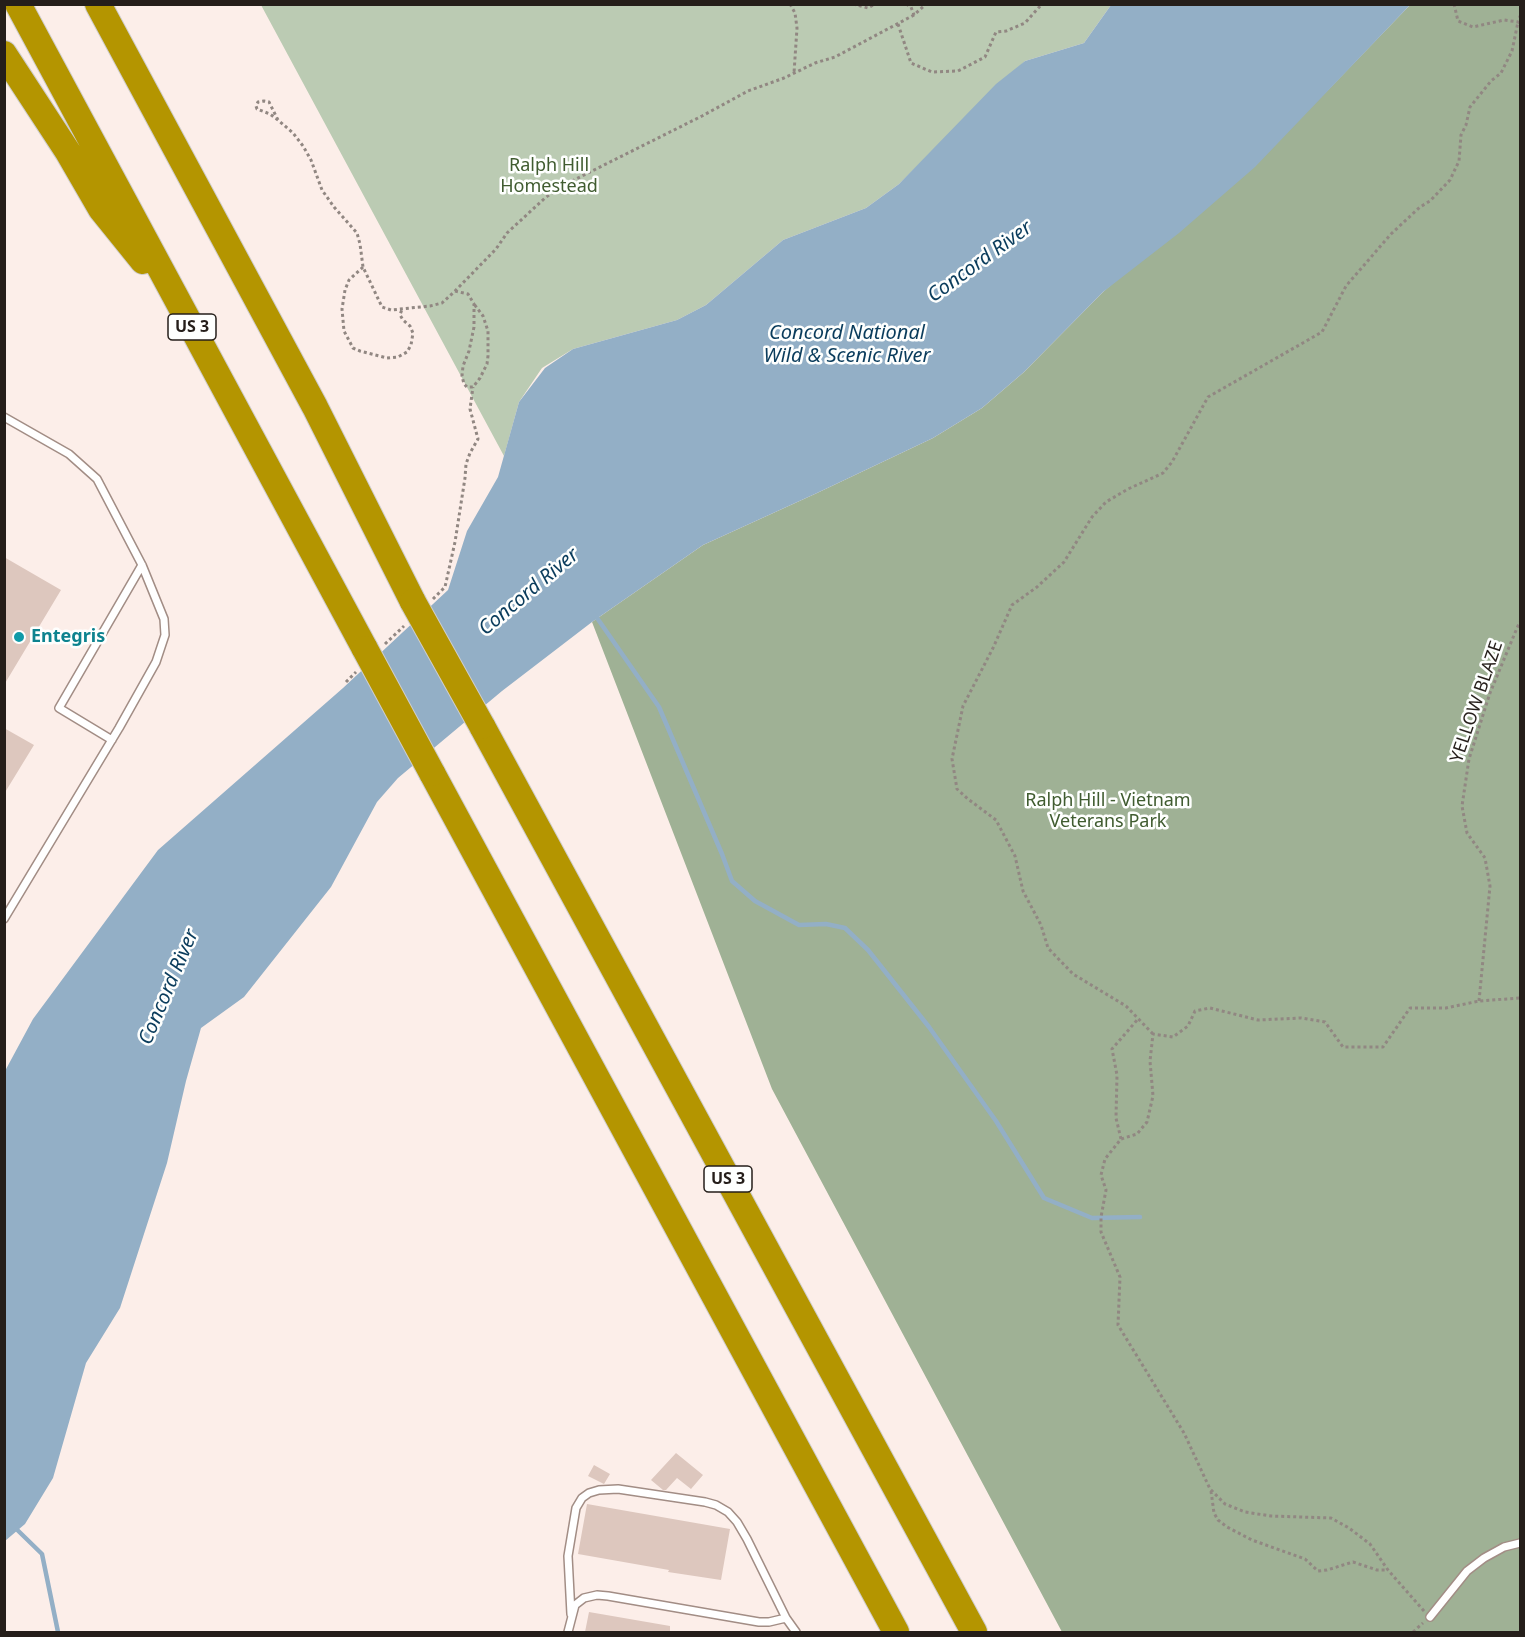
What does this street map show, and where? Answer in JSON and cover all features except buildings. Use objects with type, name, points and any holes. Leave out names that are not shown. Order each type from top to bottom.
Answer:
[{"type":"highway","name":"US 3","points":[[18,4],[896,1632]]},
{"type":"highway","name":"US 3","points":[[98,4],[421,602],[482,726],[974,1632]]},
{"type":"highway","points":[[4,54],[68,152],[101,209],[182,310]]},
{"type":"lane","points":[[4,417],[69,454],[97,479],[142,565],[164,618],[165,635],[156,662],[112,740],[4,919]]},
{"type":"lane","points":[[112,740],[59,708],[142,565]]},
{"type":"lane","points":[[568,1632],[571,1614],[568,1556],[576,1508],[582,1498],[589,1493],[599,1490],[618,1490],[705,1502],[722,1508],[737,1522],[786,1618],[796,1632]]},
{"type":"lane","points":[[1430,1617],[1467,1571],[1504,1547],[1521,1543]]},
{"type":"lane","points":[[571,1614],[580,1600],[597,1595],[759,1622],[786,1618]]},
{"type":"path","points":[[790,4],[795,13],[797,28],[794,74]]},
{"type":"path","points":[[853,4],[868,8],[874,4]]},
{"type":"path","points":[[906,4],[911,7],[914,15]]},
{"type":"path","points":[[278,120],[269,102],[258,102],[257,109],[278,120],[293,133],[303,146],[322,190],[357,233],[363,267],[382,307],[391,310],[442,303],[496,249],[507,233],[560,187],[748,91],[835,57],[914,15],[926,4]]},
{"type":"path","points":[[898,24],[911,63],[932,72],[958,71],[985,57],[996,32],[1006,31],[1025,23],[1042,4]]},
{"type":"path","points":[[1454,4],[1458,21],[1473,27],[1504,20],[1519,22]]},
{"type":"path","points":[[1521,16],[1512,51],[1501,74],[1491,81],[1470,107],[1461,135],[1458,161],[1450,180],[1430,201],[1420,207],[1391,234],[1346,286],[1322,332],[1208,397],[1163,474],[1128,489],[1106,502],[1092,517],[1064,562],[1037,587],[1012,605],[963,706],[952,759],[957,789],[996,820],[1015,856],[1023,891],[1041,926],[1048,948],[1072,974],[1126,1006],[1153,1034],[1173,1037],[1188,1026],[1195,1011],[1210,1008],[1258,1020],[1301,1018],[1324,1022],[1343,1047],[1383,1047],[1410,1008],[1446,1008],[1479,1001],[1521,998]]},
{"type":"path","points":[[363,267],[350,280],[345,290],[342,309],[344,331],[353,348],[387,358],[398,357],[407,352],[413,333],[400,315],[402,309]]},
{"type":"path","points":[[421,602],[445,587],[466,464],[478,439],[470,409],[473,387],[488,364],[489,338],[483,316],[468,294],[455,291]]},
{"type":"path","points":[[473,387],[467,387],[462,376],[474,327],[474,304]]},
{"type":"path","name":"YELLOW BLAZE","points":[[1479,1001],[1490,886],[1485,858],[1467,833],[1462,806],[1469,759],[1490,693],[1516,628],[1521,622]]},
{"type":"path","points":[[346,682],[369,655],[404,626]]},
{"type":"path","points":[[1121,1139],[1116,1118],[1117,1075],[1112,1050],[1138,1019]]},
{"type":"path","points":[[1153,1034],[1150,1062],[1153,1096],[1147,1122],[1137,1134],[1121,1139],[1104,1159],[1101,1175],[1106,1190],[1101,1232],[1120,1277],[1118,1324],[1184,1433],[1210,1489],[1214,1513],[1218,1520],[1252,1540],[1305,1559],[1318,1571],[1353,1562],[1377,1570],[1388,1570]]},
{"type":"path","points":[[1210,1489],[1225,1504],[1245,1512],[1271,1516],[1331,1518],[1349,1528],[1370,1544],[1388,1570],[1430,1617]]},
{"type":"green space","name":"Ralph Hill Homestead","points":[[261,5],[1111,5],[1084,43],[1025,61],[899,184],[866,208],[783,240],[706,305],[677,320],[573,349],[542,368],[519,402],[504,456]]},
{"type":"green space","name":"Ralph Hill - Vietnam Veterans Park","points":[[1410,5],[1520,5],[1520,1632],[1062,1632],[772,1089],[592,622],[703,545],[933,438],[982,408],[1024,372],[1103,292],[1327,91]]},
{"type":"water","name":"Concord National Wild & Scenic River","points":[[1111,5],[1410,5],[1255,167],[1179,233],[1103,292],[1024,372],[982,408],[933,438],[703,545],[592,622],[502,691],[398,778],[377,802],[331,887],[244,997],[201,1028],[167,1163],[120,1308],[86,1363],[53,1478],[25,1524],[5,1541],[5,1071],[33,1019],[158,850],[343,688],[448,590],[467,531],[498,477],[519,402],[545,368],[573,349],[677,320],[706,305],[783,240],[866,208],[899,184],[996,84],[1025,61],[1084,43]]},
{"type":"waterway","points":[[595,615],[659,707],[732,881],[755,901],[799,925],[826,924],[845,928],[868,950],[929,1027],[996,1121],[1044,1198],[1092,1218],[1140,1217]]},
{"type":"waterway","points":[[4,1517],[42,1554],[58,1632]]},
{"type":"place","name":"Entegris","points":[[19,637]]},
{"type":"water label","name":"Concord River","points":[[980,262]]},
{"type":"water label","name":"Concord River","points":[[529,592]]},
{"type":"water label","name":"Concord River","points":[[169,987]]}]
